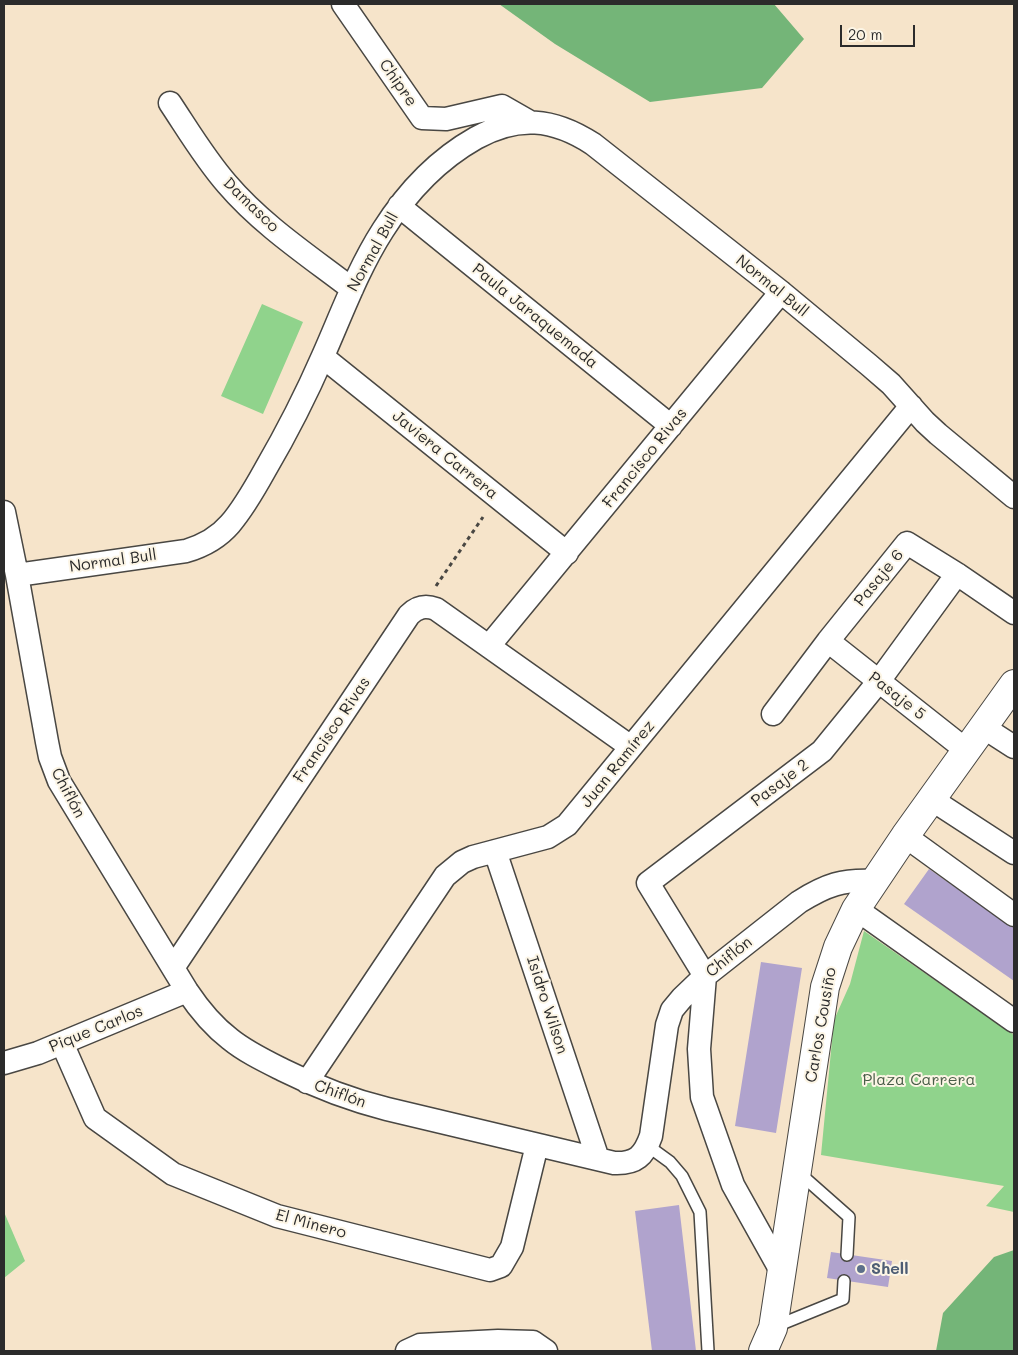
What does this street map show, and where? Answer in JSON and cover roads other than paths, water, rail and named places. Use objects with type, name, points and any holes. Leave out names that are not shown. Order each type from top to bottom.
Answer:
[{"type":"main road","name":"Carlos Cousiño","points":[[770,1343],[825,987],[838,947],[856,910],[905,836],[1014,684]]},
{"type":"street","name":"Chipre","points":[[343,4],[422,118],[446,119],[502,106],[530,122]]},
{"type":"street","name":"Damasco","points":[[170,102],[210,163],[228,185],[265,222],[352,289]]},
{"type":"street","name":"Normal Bull","points":[[17,575],[186,551],[209,542],[230,524],[257,484],[284,435],[323,357],[352,289],[382,230],[399,206],[421,179],[443,159],[465,144],[488,131],[502,126],[530,122],[563,128],[586,139],[781,292],[869,365],[891,384],[938,434],[1014,497]]},
{"type":"street","name":"Paula Jaraquemada","points":[[399,206],[671,426]]},
{"type":"street","name":"Francisco Rivas","points":[[173,968],[409,615],[414,610],[429,606],[489,646],[781,292]]},
{"type":"street","name":"Javiera Carrera","points":[[323,357],[567,553]]},
{"type":"street","name":"Juan Ramírez","points":[[307,1082],[445,876],[462,862],[548,837],[567,825],[911,406]]},
{"type":"street","name":"Chiflón","points":[[4,512],[46,742],[53,768],[66,794],[199,1009],[229,1039],[259,1058],[307,1082],[379,1108],[598,1159],[624,1163],[633,1160],[639,1157],[648,1146],[651,1136],[668,1017],[676,1003],[705,976],[814,892],[831,884],[845,881],[875,881]]},
{"type":"street","name":"Pasaje 6","points":[[773,714],[828,641],[907,543],[1014,613]]},
{"type":"street","name":"Pasaje 2","points":[[705,976],[648,883],[822,751],[880,682],[957,574]]},
{"type":"street","name":"Pasaje 5","points":[[828,641],[966,750]]},
{"type":"street","points":[[489,646],[632,747]]},
{"type":"street","points":[[983,727],[1014,748]]},
{"type":"street","points":[[931,799],[1012,846]]},
{"type":"street","points":[[905,836],[1014,915]]},
{"type":"street","name":"Isidro Wilson","points":[[495,852],[598,1159]]},
{"type":"street","points":[[856,910],[1014,1021]]},
{"type":"street","points":[[705,976],[699,1049],[702,1097],[733,1185],[780,1271]]},
{"type":"street","name":"Pique Carlos","points":[[4,1063],[38,1053],[187,991]]},
{"type":"street","name":"El Minero","points":[[62,1043],[95,1118],[172,1174],[277,1216],[490,1270],[501,1266],[512,1247],[537,1145]]},
{"type":"street","points":[[407,1351],[420,1345],[498,1341],[533,1342],[546,1351]]},
{"type":"lane","points":[[648,1146],[670,1162],[682,1176],[700,1212],[708,1351]]},
{"type":"lane","points":[[797,1170],[849,1217],[847,1255]]},
{"type":"lane","points":[[770,1343],[843,1299],[844,1281]]},
{"type":"place","name":"Shell","points":[[861,1269]]},
{"type":"park label","name":"Plaza Carrera","points":[[919,1080]]}]
